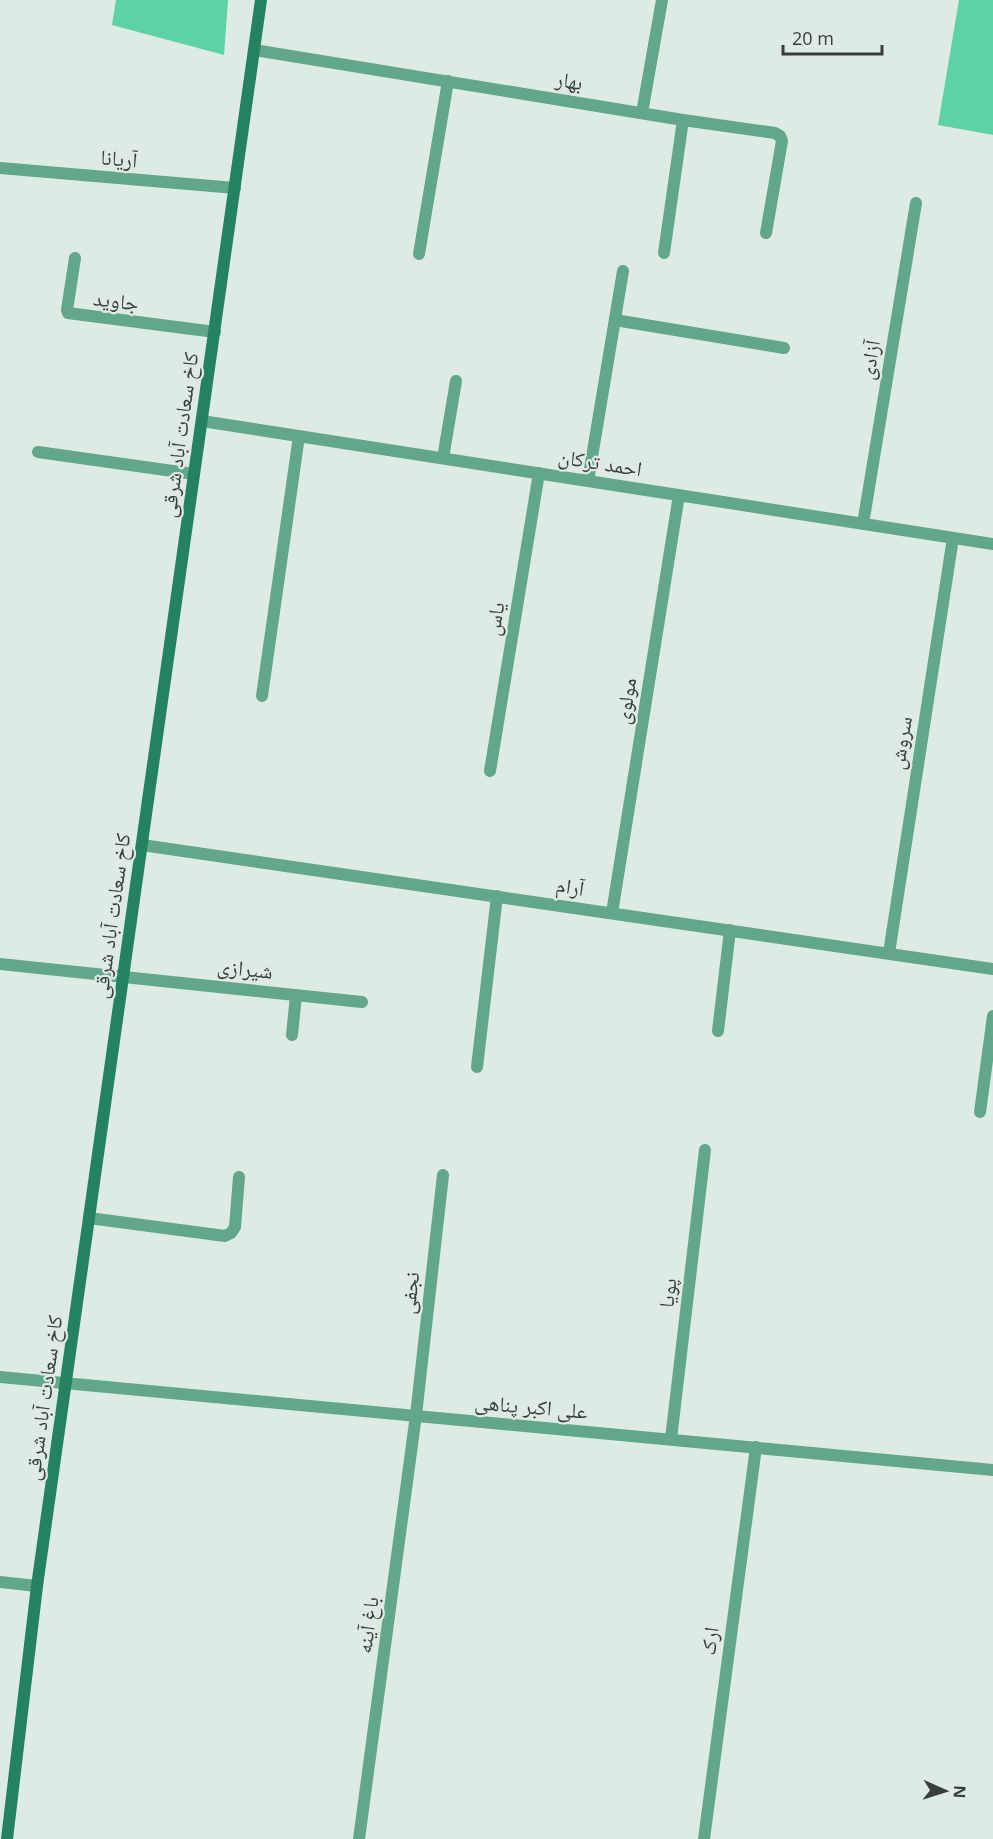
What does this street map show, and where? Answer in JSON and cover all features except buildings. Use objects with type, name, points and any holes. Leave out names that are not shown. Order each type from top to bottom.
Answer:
[{"type":"street","name":"کاخ سعادت آباد شرقی","points":[[7,1839],[37,1586],[261,0]]},
{"type":"street","points":[[642,113],[662,0]]},
{"type":"street","name":"بهار","points":[[254,50],[775,133],[782,141],[766,233]]},
{"type":"street","points":[[419,254],[448,81]]},
{"type":"street","points":[[664,253],[683,120]]},
{"type":"street","name":"آریانا","points":[[0,168],[235,188]]},
{"type":"street","name":"آزادی","points":[[863,524],[916,203]]},
{"type":"street","name":"جاوید","points":[[75,258],[68,313],[215,332]]},
{"type":"street","points":[[588,481],[623,271]]},
{"type":"street","points":[[615,320],[784,348]]},
{"type":"street","points":[[443,458],[456,381]]},
{"type":"street","name":"احمد ترکان","points":[[202,421],[993,544]]},
{"type":"street","points":[[262,696],[299,436]]},
{"type":"street","points":[[38,452],[194,474]]},
{"type":"street","name":"یاس","points":[[490,771],[539,473]]},
{"type":"street","name":"مولوی","points":[[612,913],[679,495]]},
{"type":"street","name":"سروش","points":[[889,954],[953,538]]},
{"type":"street","name":"آرام","points":[[142,844],[993,969]]},
{"type":"street","points":[[477,1067],[497,896]]},
{"type":"street","points":[[718,1031],[729,930]]},
{"type":"street","name":"شیرازی","points":[[0,964],[362,1002]]},
{"type":"street","points":[[292,1035],[296,994]]},
{"type":"street","points":[[980,1112],[993,1016]]},
{"type":"street","name":"پویا","points":[[671,1439],[705,1150]]},
{"type":"street","name":"نجفی","points":[[416,1415],[443,1175]]},
{"type":"street","points":[[89,1218],[225,1236],[235,1227],[239,1178]]},
{"type":"street","name":"علی اکبر پناهی","points":[[0,1377],[993,1470]]},
{"type":"street","name":"باغ آینه","points":[[359,1839],[416,1415]]},
{"type":"street","name":"ارک","points":[[704,1839],[756,1447]]},
{"type":"street","points":[[0,1582],[37,1586]]}]
